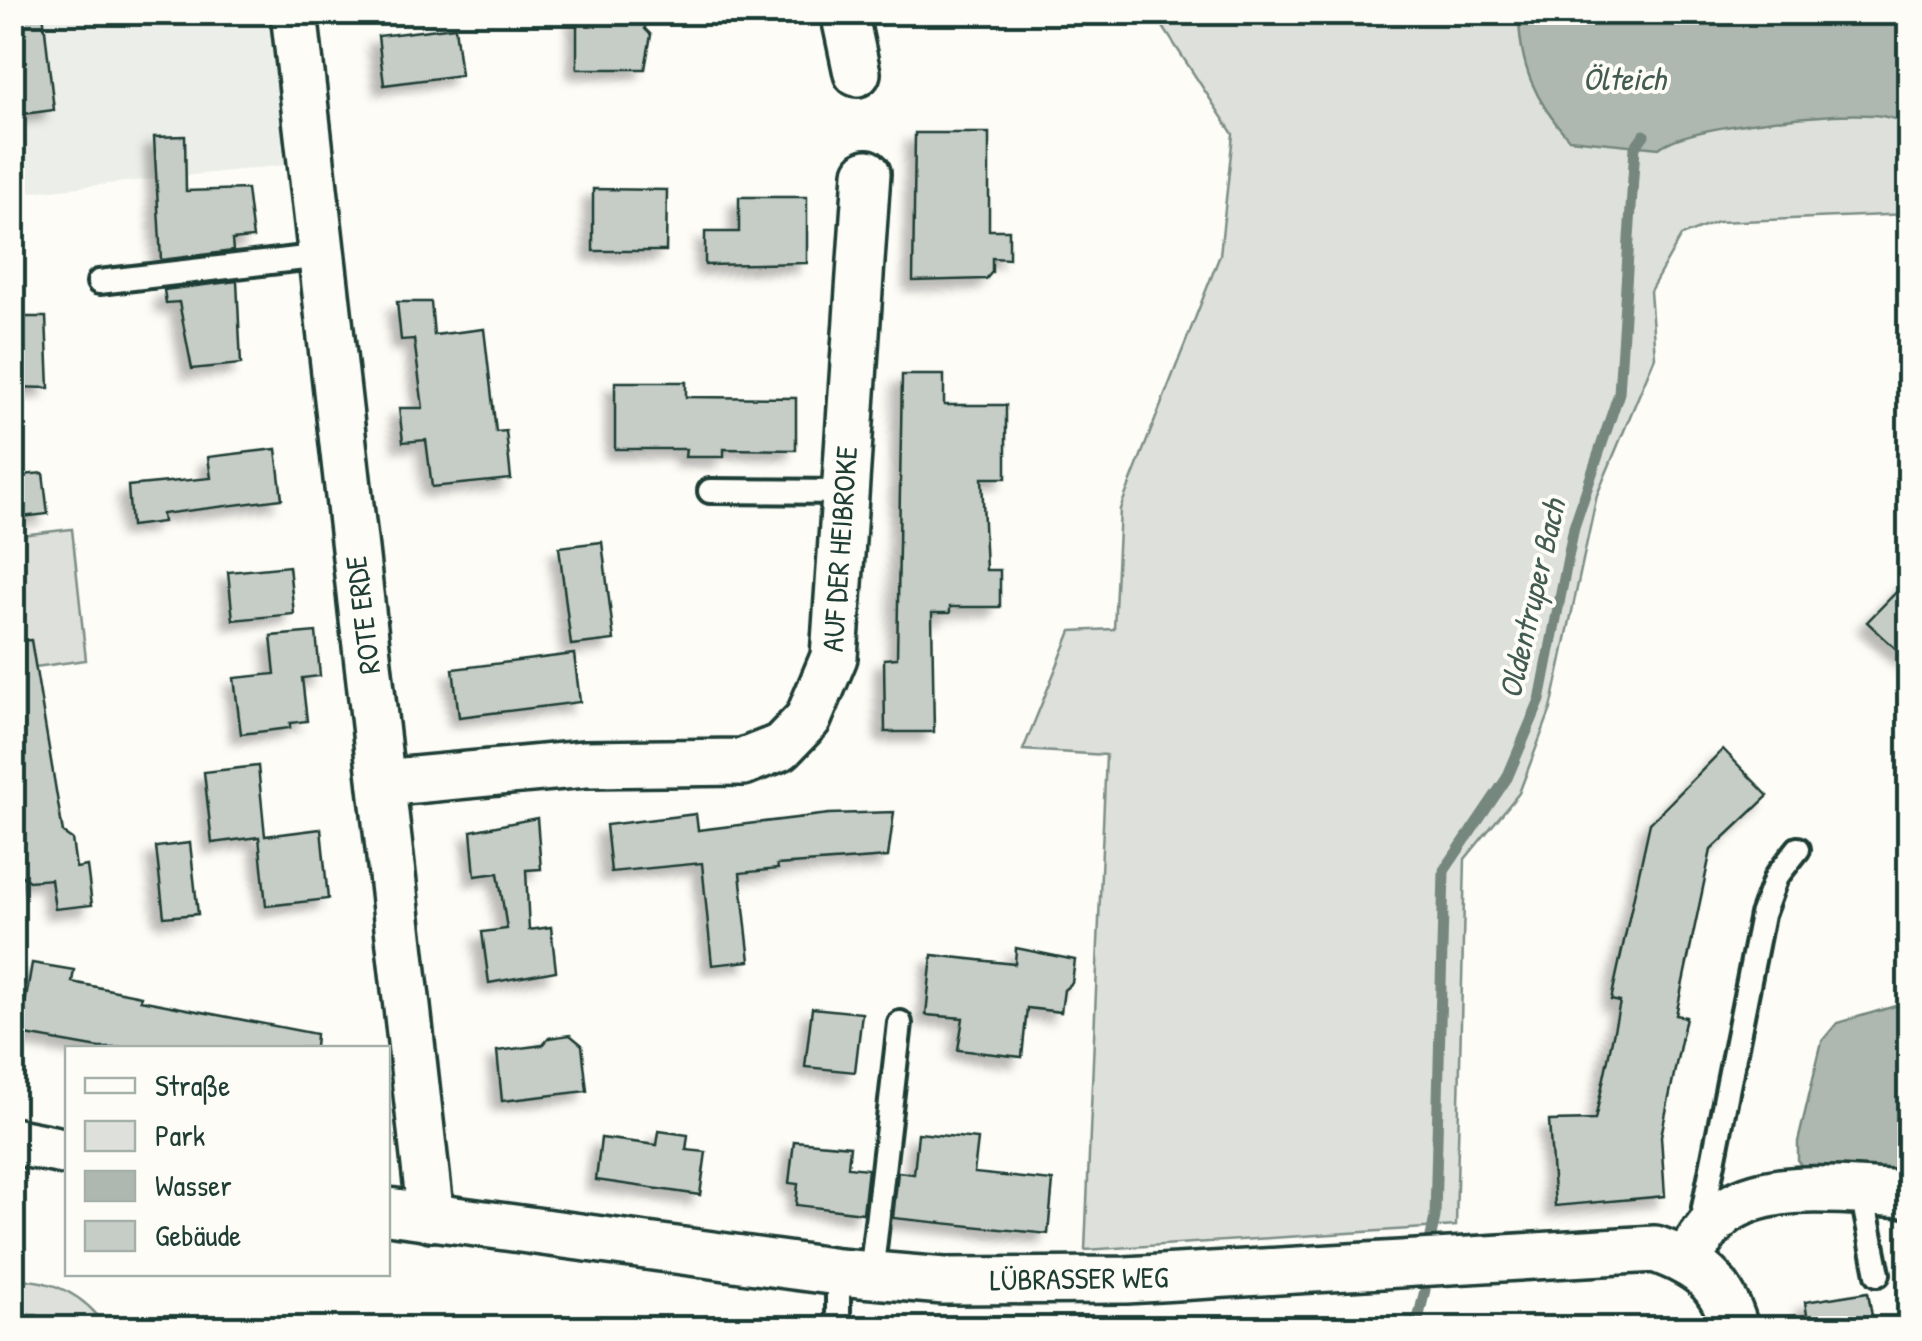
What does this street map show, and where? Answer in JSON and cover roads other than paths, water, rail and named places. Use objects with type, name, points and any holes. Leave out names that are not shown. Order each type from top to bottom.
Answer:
[{"type":"street","name":"ROTE ERDE","points":[[294,12],[382,783],[409,1215]]},
{"type":"street","points":[[844,12],[858,73]]},
{"type":"street","name":"AUF DER HEIBROKE","points":[[382,783],[586,764],[743,762],[781,747],[808,719],[834,657],[867,173]]},
{"type":"street","points":[[12,1141],[65,1151]]},
{"type":"street","points":[[1686,1262],[1728,1209],[1765,1196],[1910,1194]]},
{"type":"street","name":"LÜBRASSER WEG","points":[[409,1215],[855,1273],[953,1281],[1126,1280],[1655,1249],[1686,1262],[1720,1287],[1735,1328]]},
{"type":"lane","points":[[99,282],[322,256]]},
{"type":"lane","points":[[710,492],[844,492]]},
{"type":"lane","points":[[1714,1222],[1704,1208],[1762,915],[1776,878],[1798,849]]},
{"type":"lane","points":[[838,1328],[855,1273],[900,1023]]},
{"type":"lane","points":[[1862,1193],[1878,1274]]},
{"type":"water","name":"Ölteich","points":[[1519,13],[1909,13],[1909,123],[1871,115],[1794,118],[1699,133],[1659,148],[1569,139],[1547,111],[1531,81],[1522,49]]},
{"type":"water","points":[[1909,1002],[1909,1182],[1811,1178],[1798,1161],[1798,1142],[1822,1041],[1837,1023]]},
{"type":"waterway","name":"Oldentruper Bach","points":[[1428,1251],[1435,1217],[1444,871],[1507,778],[1540,700],[1574,527],[1619,393],[1635,147],[1644,135]]},
{"type":"waterway","name":"Oldentruper Bach","points":[[1416,1328],[1425,1290],[1423,1274]]}]
